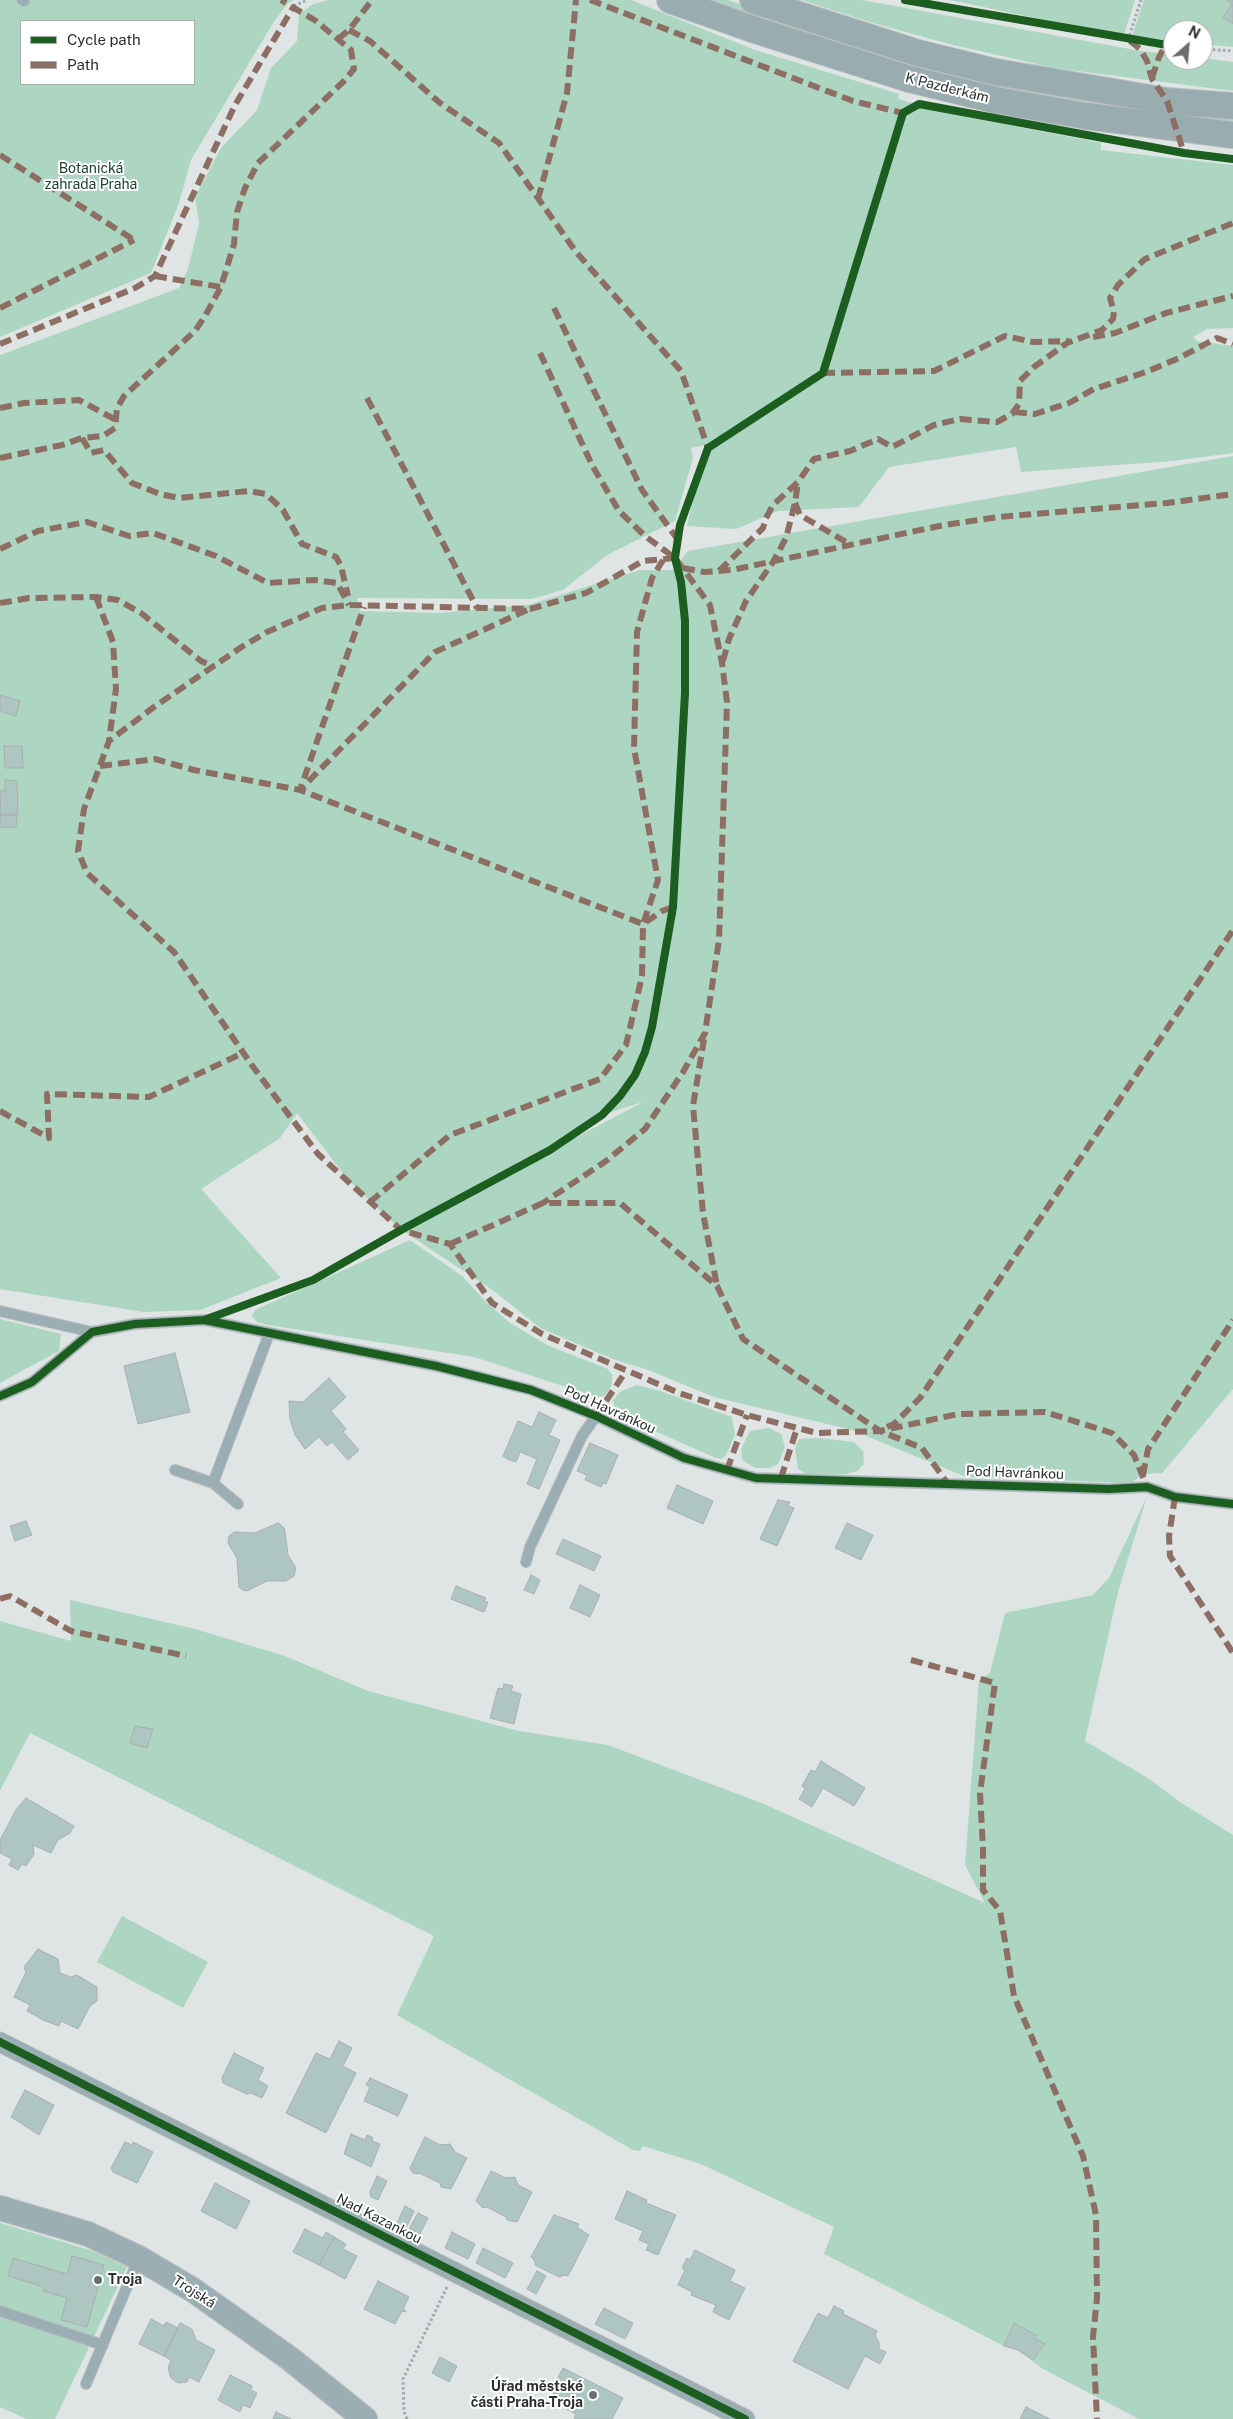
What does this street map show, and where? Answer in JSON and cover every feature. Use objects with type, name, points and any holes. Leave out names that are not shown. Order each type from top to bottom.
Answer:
[{"type":"main road","name":"K Pazderkám","points":[[670,0],[758,31],[900,76],[995,100],[1086,116],[1233,135]]},
{"type":"main road","name":"K Pazderkám","points":[[753,0],[918,53],[996,72],[1167,101],[1233,106]]},
{"type":"street","name":"Nad Kazankou","points":[[0,2042],[746,2419]]},
{"type":"street","name":"Trojská","points":[[0,2208],[88,2234],[139,2258],[193,2290],[289,2358],[365,2419]]},
{"type":"lane","name":"Pod Havránkou","points":[[0,1311],[92,1332],[144,1323],[204,1320],[436,1366],[522,1387],[596,1416],[684,1458],[756,1478],[1109,1489],[1147,1487],[1175,1497],[1233,1504]]},
{"type":"lane","name":"Pod Havránkou","points":[[0,1396],[32,1382],[92,1332]]},
{"type":"lane","points":[[213,1483],[269,1334]]},
{"type":"lane","points":[[526,1562],[530,1547],[582,1436],[596,1416]]},
{"type":"lane","points":[[175,1470],[213,1483],[238,1504]]},
{"type":"lane","points":[[86,2384],[139,2258]]},
{"type":"lane","points":[[0,2311],[103,2345]]},
{"type":"path","points":[[294,6],[306,0]]},
{"type":"path","points":[[905,0],[1163,45]]},
{"type":"path","points":[[1128,40],[1141,0]]},
{"type":"path","points":[[1213,50],[1233,51]]},
{"type":"path","points":[[407,2419],[404,2412],[403,2379],[450,2282]]},
{"type":"green space","name":"Botanická zahrada Praha","points":[[0,0],[294,0],[288,3],[273,23],[191,160],[179,203],[151,273],[0,337]]},
{"type":"green space","points":[[328,0],[631,0],[755,50],[899,94],[898,99],[942,112],[1101,143],[1101,150],[1233,165],[1233,328],[1207,329],[1193,337],[1197,341],[1233,346],[1233,453],[1173,461],[1021,472],[1016,447],[889,467],[859,507],[778,511],[736,529],[687,526],[705,445],[691,448],[693,458],[675,521],[607,555],[563,590],[531,599],[357,598],[360,611],[440,613],[528,605],[640,570],[673,570],[688,551],[1233,456],[1233,1389],[1162,1473],[1142,1474],[1132,1483],[966,1477],[852,1430],[714,1397],[648,1370],[613,1359],[540,1328],[494,1291],[400,1229],[348,1180],[297,1113],[280,1138],[201,1189],[281,1278],[200,1310],[144,1312],[0,1289],[0,355],[179,288],[188,269],[199,223],[195,197],[221,148],[257,110],[271,68],[297,41],[299,15],[311,5]],"holes":[[[643,1102],[556,1148],[602,1115]]]},
{"type":"green space","points":[[705,0],[728,0],[846,41],[1233,116],[1233,124],[1179,118],[999,88],[835,46]]},
{"type":"green space","points":[[802,0],[862,0],[1163,54],[1163,70],[1213,70],[1213,59],[1233,62],[1233,91],[1054,68],[949,44],[873,23]]},
{"type":"green space","points":[[950,0],[1135,0],[1124,34],[1073,26]]},
{"type":"green space","points":[[1144,0],[1226,0],[1232,4],[1223,18],[1233,24],[1233,47],[1213,45],[1213,20],[1163,20],[1163,40],[1132,36]]},
{"type":"green space","points":[[410,1240],[462,1276],[486,1302],[510,1323],[547,1345],[608,1369],[612,1375],[612,1384],[609,1390],[604,1396],[597,1397],[474,1357],[268,1325],[257,1322],[252,1316],[255,1310]]},
{"type":"green space","points":[[0,1319],[61,1334],[59,1351],[0,1383]]},
{"type":"green space","points":[[637,1385],[660,1391],[732,1417],[735,1435],[726,1455],[721,1459],[716,1458],[659,1433],[615,1408],[613,1400],[621,1391]]},
{"type":"green space","points":[[769,1428],[781,1434],[785,1447],[778,1464],[770,1468],[755,1468],[742,1460],[741,1449],[750,1431]]},
{"type":"green space","points":[[820,1438],[854,1442],[863,1451],[864,1464],[857,1471],[846,1474],[806,1474],[798,1469],[795,1449],[799,1439]]},
{"type":"green space","points":[[1147,1496],[1118,1592],[1085,1741],[1148,1778],[1180,1802],[1233,1835],[1233,2419],[1139,2419],[1043,2369],[1018,2350],[1004,2346],[824,2254],[834,2227],[701,2164],[643,2146],[640,2151],[633,2150],[397,2015],[434,1936],[30,1733],[0,1791],[0,1621],[71,1641],[70,1600],[195,1629],[285,1656],[368,1691],[519,1731],[608,1745],[764,1804],[985,1903],[965,1865],[979,1680],[990,1673],[1005,1613],[1093,1595],[1109,1578]]},
{"type":"green space","points":[[122,1916],[208,1962],[183,2008],[97,1962]]},
{"type":"green space","points":[[0,2223],[93,2251],[127,2267],[55,2419],[27,2419],[0,2407]]},
{"type":"building","points":[[1226,0],[1233,0],[1233,24],[1223,18],[1232,4]]},
{"type":"building","points":[[0,695],[20,701],[16,716],[0,711]]},
{"type":"building","points":[[4,746],[22,746],[23,768],[5,768]]},
{"type":"building","points":[[5,780],[17,781],[18,814],[0,814],[1,790],[5,791]]},
{"type":"building","points":[[0,815],[17,815],[16,827],[0,827]]},
{"type":"building","points":[[175,1353],[190,1412],[138,1424],[124,1366]]},
{"type":"building","points":[[329,1378],[346,1397],[331,1411],[346,1429],[343,1432],[359,1450],[348,1460],[332,1442],[327,1446],[319,1437],[305,1449],[295,1435],[290,1419],[289,1401],[303,1402]]},
{"type":"building","points":[[539,1412],[556,1420],[549,1435],[560,1440],[539,1489],[527,1484],[537,1459],[520,1452],[516,1462],[503,1456],[518,1421],[532,1427]]},
{"type":"building","points":[[590,1443],[618,1455],[606,1484],[603,1483],[601,1487],[585,1480],[587,1475],[577,1471]]},
{"type":"building","points":[[677,1485],[713,1501],[703,1524],[667,1508]]},
{"type":"building","points":[[778,1500],[790,1502],[788,1506],[794,1508],[777,1546],[760,1539]]},
{"type":"building","points":[[26,1521],[32,1535],[15,1541],[10,1526]]},
{"type":"building","points":[[278,1523],[284,1528],[288,1555],[296,1568],[294,1576],[286,1581],[267,1581],[247,1591],[243,1590],[239,1587],[237,1558],[228,1543],[229,1536],[234,1532],[255,1533]]},
{"type":"building","points":[[847,1523],[873,1535],[861,1560],[835,1548]]},
{"type":"building","points":[[563,1539],[601,1556],[594,1571],[556,1554]]},
{"type":"building","points":[[531,1575],[540,1580],[534,1594],[524,1590]]},
{"type":"building","points":[[580,1585],[600,1595],[590,1617],[570,1608]]},
{"type":"building","points":[[456,1586],[486,1598],[484,1601],[488,1602],[484,1612],[451,1599]]},
{"type":"building","points":[[504,1684],[513,1686],[511,1691],[521,1694],[514,1724],[490,1718],[498,1688],[503,1689]]},
{"type":"building","points":[[135,1726],[153,1729],[147,1748],[130,1743]]},
{"type":"building","points":[[821,1761],[865,1788],[854,1806],[823,1788],[812,1807],[799,1799],[805,1789],[802,1786],[811,1770],[815,1772]]},
{"type":"building","points":[[26,1798],[74,1826],[70,1833],[58,1840],[51,1853],[33,1845],[34,1854],[26,1866],[22,1864],[18,1870],[9,1865],[12,1859],[0,1853],[0,1840],[16,1810]]},
{"type":"building","points":[[38,1949],[58,1959],[60,1973],[71,1977],[77,1975],[97,1987],[97,2001],[90,2006],[78,2029],[61,2021],[59,2026],[43,2020],[27,2011],[30,2005],[14,1997],[26,1972],[24,1967]]},
{"type":"building","points":[[339,2041],[352,2048],[343,2066],[356,2073],[326,2133],[286,2113],[316,2053],[330,2059]]},
{"type":"building","points":[[234,2053],[264,2068],[258,2080],[268,2086],[262,2098],[251,2093],[247,2094],[223,2083],[222,2078]]},
{"type":"building","points":[[370,2078],[408,2095],[398,2116],[364,2101],[370,2087],[366,2085]]},
{"type":"building","points":[[25,2090],[54,2105],[39,2135],[11,2117]]},
{"type":"building","points":[[351,2134],[365,2140],[367,2135],[373,2138],[372,2141],[380,2144],[371,2167],[344,2154]]},
{"type":"building","points":[[425,2137],[440,2145],[450,2144],[455,2152],[467,2158],[451,2189],[441,2187],[440,2183],[421,2174],[413,2173],[410,2168]]},
{"type":"building","points":[[125,2142],[132,2145],[133,2142],[153,2152],[137,2183],[113,2172],[111,2168]]},
{"type":"building","points":[[491,2171],[506,2178],[515,2177],[518,2185],[532,2192],[517,2222],[507,2220],[506,2217],[487,2207],[483,2208],[476,2201]]},
{"type":"building","points":[[377,2176],[387,2181],[378,2200],[371,2197],[370,2192]]},
{"type":"building","points":[[215,2183],[250,2201],[236,2229],[201,2211]]},
{"type":"building","points":[[627,2191],[647,2200],[646,2203],[676,2215],[658,2255],[646,2250],[649,2244],[639,2240],[643,2231],[615,2219]]},
{"type":"building","points":[[405,2206],[414,2211],[406,2228],[397,2223]]},
{"type":"building","points":[[418,2213],[428,2218],[420,2234],[409,2229]]},
{"type":"building","points":[[554,2215],[579,2224],[577,2227],[589,2235],[568,2276],[559,2277],[535,2265],[535,2261],[531,2257]]},
{"type":"building","points":[[305,2229],[323,2238],[326,2232],[334,2237],[319,2265],[293,2252]]},
{"type":"building","points":[[452,2232],[475,2244],[468,2259],[445,2248]]},
{"type":"building","points":[[334,2237],[346,2244],[343,2249],[357,2256],[345,2279],[319,2265]]},
{"type":"building","points":[[483,2248],[513,2263],[505,2278],[476,2263]]},
{"type":"building","points":[[695,2250],[735,2270],[730,2281],[745,2288],[729,2320],[713,2312],[716,2305],[691,2295],[692,2292],[678,2285],[685,2270],[682,2268],[687,2258],[690,2260]]},
{"type":"building","points":[[72,2256],[104,2265],[87,2327],[61,2320],[67,2298],[43,2291],[44,2287],[8,2276],[13,2258],[67,2274]]},
{"type":"building","points":[[537,2271],[546,2276],[536,2294],[527,2289]]},
{"type":"building","points":[[378,2281],[409,2297],[403,2309],[406,2311],[402,2311],[395,2324],[364,2309]]},
{"type":"building","points":[[834,2306],[844,2311],[843,2314],[877,2331],[875,2336],[879,2342],[879,2349],[886,2352],[880,2364],[865,2356],[848,2389],[793,2361],[818,2313],[828,2318]]},
{"type":"building","points":[[604,2308],[633,2323],[625,2339],[595,2324]]},
{"type":"building","points":[[151,2319],[164,2326],[166,2322],[178,2328],[164,2356],[139,2344]]},
{"type":"building","points":[[180,2323],[192,2329],[196,2340],[215,2350],[199,2382],[189,2377],[187,2382],[178,2383],[171,2378],[168,2368],[171,2360],[164,2356]]},
{"type":"building","points":[[1014,2323],[1036,2335],[1034,2338],[1045,2344],[1033,2360],[1018,2350],[1004,2346]]},
{"type":"building","points":[[440,2357],[457,2366],[449,2382],[432,2373]]},
{"type":"building","points":[[563,2368],[623,2398],[612,2419],[574,2419],[576,2414],[550,2400],[557,2386],[554,2385]]},
{"type":"building","points":[[230,2375],[252,2386],[251,2390],[257,2393],[250,2408],[243,2405],[240,2412],[218,2400]]},
{"type":"building","points":[[1026,2407],[1050,2419],[1020,2419]]},
{"type":"building","points":[[276,2412],[291,2419],[273,2419]]},
{"type":"marked path","points":[[0,458],[62,445],[82,438],[103,436],[115,428],[117,408],[124,396],[195,331],[205,316],[221,287],[234,244],[237,212],[245,188],[258,163],[343,82],[354,69],[351,50],[316,21],[281,0]]},
{"type":"marked path","points":[[338,39],[349,30],[372,0]]},
{"type":"marked path","points":[[538,199],[567,93],[576,0]]},
{"type":"marked path","points":[[590,0],[853,101],[903,113]]},
{"type":"marked path","points":[[0,344],[135,288],[155,276],[235,105],[294,6]]},
{"type":"marked path","points":[[349,30],[370,41],[440,103],[499,143],[576,252],[681,371],[708,448]]},
{"type":"marked path","points":[[1130,41],[1140,49],[1147,61],[1152,79],[1167,101],[1184,153]]},
{"type":"marked path","points":[[1152,78],[1163,50]]},
{"type":"marked path","points":[[0,155],[134,240]]},
{"type":"marked path","points":[[719,571],[763,528],[773,505],[798,482],[814,459],[850,451],[878,439],[892,447],[934,425],[960,419],[997,422],[1012,414],[1019,404],[1020,381],[1034,367],[1067,343],[1102,330],[1113,319],[1114,312],[1110,298],[1118,285],[1145,259],[1233,223]]},
{"type":"marked path","points":[[0,308],[134,240]]},
{"type":"marked path","points":[[155,276],[221,287]]},
{"type":"marked path","points":[[1093,337],[1115,333],[1166,313],[1233,296]]},
{"type":"marked path","points":[[554,308],[642,490],[678,540]]},
{"type":"marked path","points":[[823,373],[934,371],[1005,336],[1033,342],[1069,341]]},
{"type":"marked path","points":[[1015,412],[1035,414],[1069,403],[1094,389],[1146,372],[1179,358],[1217,338],[1233,344]]},
{"type":"marked path","points":[[540,353],[593,467],[619,511],[645,536],[675,558],[710,605],[722,663],[727,702],[719,940],[705,1033],[683,1072],[645,1129],[606,1161],[543,1203]]},
{"type":"marked path","points":[[367,398],[477,608]]},
{"type":"marked path","points":[[0,408],[24,403],[79,400],[116,420]]},
{"type":"marked path","points":[[82,438],[91,453],[104,450],[132,483],[160,494],[179,498],[249,491],[266,494],[283,510],[302,544],[336,557],[341,566],[348,596]]},
{"type":"marked path","points":[[723,661],[729,639],[746,601],[773,562],[786,538],[798,482]]},
{"type":"marked path","points":[[683,568],[704,572],[732,570],[944,525],[999,517],[1167,503],[1233,494]]},
{"type":"marked path","points":[[795,503],[800,515],[851,545]]},
{"type":"marked path","points":[[0,549],[38,531],[87,522],[129,536],[153,533],[216,556],[268,583],[315,580],[337,583],[349,605]]},
{"type":"marked path","points":[[675,558],[643,561],[586,593],[530,609],[349,605],[322,608],[267,632],[240,648],[154,707],[109,741],[84,809],[78,851],[87,873],[174,952],[251,1064],[318,1154],[401,1230],[450,1244],[492,1303],[542,1334],[679,1393],[747,1415],[817,1433],[880,1431],[958,1414],[1045,1412],[1112,1433],[1134,1455],[1147,1487]]},
{"type":"marked path","points":[[370,1202],[450,1135],[600,1079],[626,1045],[642,976],[643,924],[658,880],[634,748],[637,632],[652,578],[663,560]]},
{"type":"marked path","points":[[96,597],[113,642],[116,689],[109,741]]},
{"type":"marked path","points":[[0,603],[29,598],[96,597],[118,600],[141,613],[201,661],[214,667]]},
{"type":"marked path","points":[[100,766],[155,759],[194,770],[300,790],[364,607]]},
{"type":"marked path","points":[[527,610],[435,652],[300,790],[643,924],[662,911],[673,907]]},
{"type":"marked path","points":[[887,1427],[894,1424],[920,1398],[1233,930]]},
{"type":"marked path","points":[[704,1039],[693,1106],[703,1213],[717,1286]]},
{"type":"marked path","points":[[0,1111],[49,1138],[47,1094],[149,1097],[243,1053]]},
{"type":"marked path","points":[[450,1244],[543,1203],[620,1203],[717,1286],[743,1339],[880,1431],[922,1448],[948,1484]]},
{"type":"marked path","points":[[1143,1475],[1148,1449],[1233,1320]]},
{"type":"marked path","points":[[596,1416],[626,1371]]},
{"type":"marked path","points":[[727,1470],[747,1415]]},
{"type":"marked path","points":[[781,1478],[797,1428]]},
{"type":"marked path","points":[[1175,1497],[1169,1536],[1170,1556],[1233,1653]]},
{"type":"marked path","points":[[0,1599],[10,1596],[71,1631],[186,1656]]},
{"type":"marked path","points":[[911,1660],[995,1683],[980,1793],[983,1890],[1000,1911],[1014,1996],[1083,2156],[1096,2215],[1097,2298],[1093,2337],[1097,2419]]},
{"type":"cycle path","points":[[905,0],[1163,44]]},
{"type":"cycle path","points":[[204,1320],[313,1280],[401,1230],[550,1150],[602,1115],[620,1096],[635,1075],[645,1052],[652,1027],[673,907],[685,693],[685,621],[681,582],[675,558],[680,525],[708,448],[823,373],[903,113],[919,104],[1184,153],[1233,159]]},
{"type":"cycle path","points":[[0,1396],[32,1382],[92,1332],[135,1324],[204,1320],[436,1366],[531,1390],[596,1416],[684,1458],[756,1478],[1109,1489],[1147,1487],[1175,1497],[1233,1504]]},
{"type":"cycle path","points":[[0,2042],[745,2419]]},
{"type":"place","name":"Troja","points":[[98,2280]]},
{"type":"place","name":"Úřad městské části Praha-Troja","points":[[593,2395]]}]
